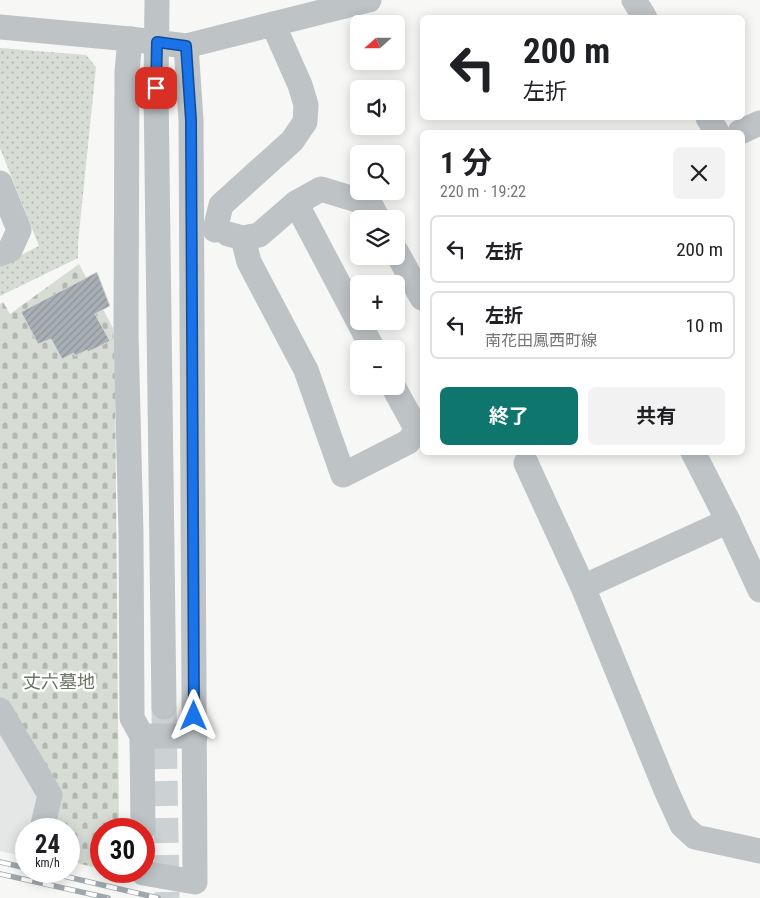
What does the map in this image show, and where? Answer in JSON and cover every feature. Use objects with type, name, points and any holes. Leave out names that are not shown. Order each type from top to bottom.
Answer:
[{"type":"street","points":[[157,0],[156,88],[164,707]]},
{"type":"street","points":[[0,27],[186,46],[369,0]]},
{"type":"street","points":[[634,0],[643,15]]},
{"type":"street","points":[[203,228],[221,205],[292,141],[305,122],[306,105],[300,85],[273,24]]},
{"type":"street","points":[[130,39],[127,72],[126,333],[131,534],[132,718],[142,736],[143,818]]},
{"type":"street","points":[[155,874],[195,882],[195,736],[203,228],[191,120],[186,46]]},
{"type":"street","points":[[745,130],[760,124]]},
{"type":"street","points":[[0,182],[19,230],[10,250],[0,254]]},
{"type":"street","points":[[203,228],[243,238],[259,235],[296,203],[321,190],[370,204],[373,210]]},
{"type":"street","points":[[296,203],[369,340]]},
{"type":"street","points":[[243,238],[249,262],[306,370],[343,475],[408,442],[420,428],[400,395]]},
{"type":"street","points":[[404,265],[420,294]]},
{"type":"street","points":[[695,455],[760,590]]},
{"type":"street","points":[[526,463],[583,587],[682,825],[695,838],[760,851]]},
{"type":"street","points":[[583,587],[728,521]]},
{"type":"street","points":[[0,710],[50,795],[45,818]]},
{"type":"street","points":[[142,736],[195,736]]},
{"type":"shaded area","points":[[0,720],[41,795],[36,818],[15,818],[15,854],[0,851]]},
{"type":"green space","points":[[0,48],[86,55],[96,67],[78,258],[0,296],[0,266],[39,246],[0,148]]},
{"type":"green space","name":"丈六墓地","points":[[79,264],[113,328],[119,818],[90,818],[90,866],[80,864],[80,818],[49,818],[0,698],[0,304],[3,302],[10,314]]},
{"type":"building","points":[[97,272],[110,306],[95,314],[110,341],[88,352],[87,350],[75,356],[74,353],[62,359],[51,339],[38,344],[21,312]]},
{"type":"tunnel","points":[[164,707],[167,898]]},
{"type":"railway","points":[[0,862],[15,865]]},
{"type":"railway","points":[[0,874],[108,898]]},
{"type":"railway","points":[[80,880],[158,898]]},
{"type":"route","points":[[156,88],[157,42],[186,46],[191,120],[194,716]]}]
